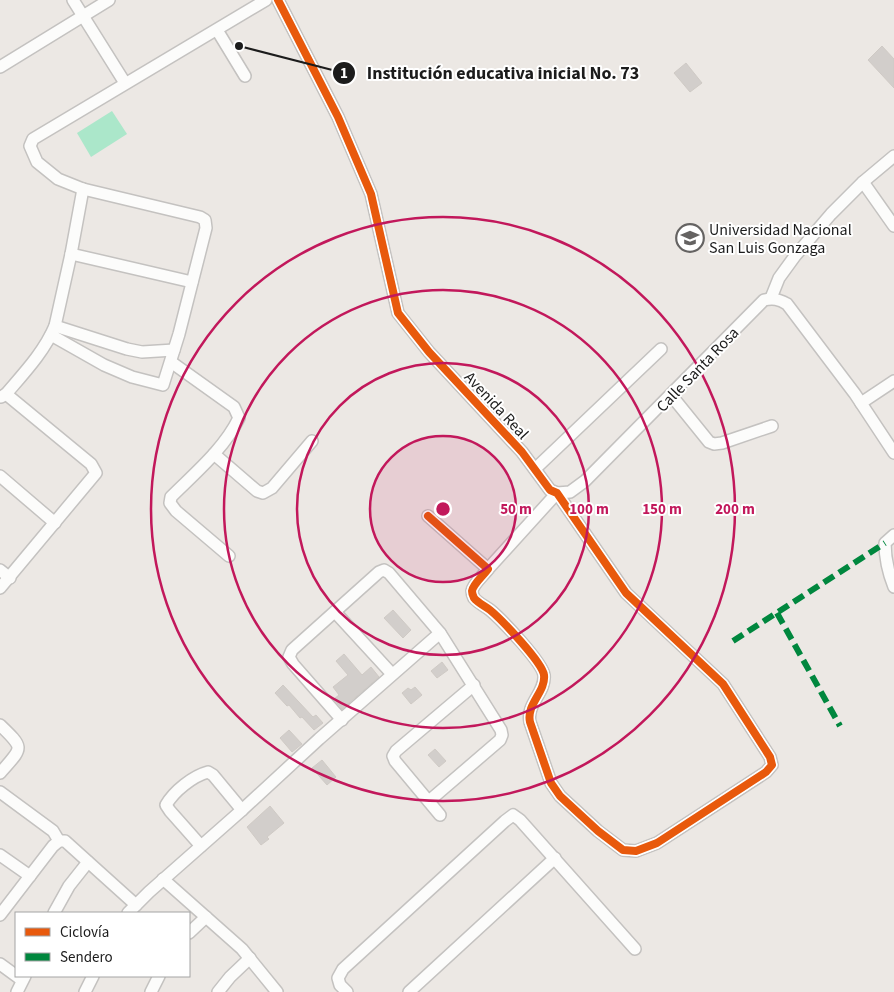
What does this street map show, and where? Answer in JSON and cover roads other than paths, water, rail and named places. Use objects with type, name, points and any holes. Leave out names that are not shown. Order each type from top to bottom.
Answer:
[{"type":"street","points":[[73,0],[126,83]]},
{"type":"street","points":[[0,67],[109,0]]},
{"type":"street","points":[[53,331],[104,365],[132,377],[162,385],[171,362],[192,282],[206,228],[205,220],[200,217],[82,189],[58,179],[37,162],[30,146],[33,139],[266,0]]},
{"type":"street","name":"Avenida Real","points":[[278,0],[338,117],[372,194],[398,313],[429,352],[536,468],[550,490],[557,493],[626,593],[723,684],[770,757],[772,765],[760,776]]},
{"type":"street","points":[[217,30],[245,76]]},
{"type":"street","name":"Calle Santa Rosa","points":[[760,776],[657,843],[636,851],[623,850],[598,831],[560,796],[551,783],[529,716],[543,684],[544,674],[515,636],[491,610],[474,599],[473,588],[557,493],[570,492],[585,481],[764,300],[771,298],[779,278],[831,214],[863,182],[894,156]]},
{"type":"street","points":[[863,182],[894,226]]},
{"type":"street","points":[[0,588],[96,474],[91,464],[3,396],[37,358],[53,331],[71,254],[82,189]]},
{"type":"street","points":[[71,254],[192,282]]},
{"type":"street","points":[[771,298],[780,299],[788,304],[861,403],[894,453]]},
{"type":"street","points":[[53,331],[142,352],[174,350]]},
{"type":"street","points":[[536,468],[661,349]]},
{"type":"street","points":[[171,362],[234,407],[239,418],[214,454],[171,497],[170,503],[176,511],[229,556]]},
{"type":"street","points":[[861,403],[894,381]]},
{"type":"street","points":[[671,395],[709,442],[714,444],[722,444],[772,426]]},
{"type":"street","points":[[214,454],[257,491],[263,493],[272,488],[312,441]]},
{"type":"street","points":[[0,476],[55,523]]},
{"type":"street","points":[[428,516],[488,569]]},
{"type":"street","points":[[894,535],[886,543],[886,566],[894,587]]},
{"type":"street","points":[[0,570],[10,578]]},
{"type":"street","points":[[342,720],[289,657],[292,650],[379,572],[384,570],[390,573],[440,633],[474,685],[501,730],[502,735],[500,740],[430,801]]},
{"type":"street","points":[[335,612],[392,674]]},
{"type":"street","points":[[0,915],[53,846],[59,841],[65,841],[88,862],[132,909],[163,879],[440,633]]},
{"type":"street","points":[[440,815],[394,761],[393,756],[396,751],[474,685]]},
{"type":"street","points":[[0,725],[17,742],[19,748],[18,753],[0,772]]},
{"type":"street","points":[[201,846],[166,805],[170,799],[199,774],[208,772],[213,774],[242,810]]},
{"type":"street","points":[[0,792],[54,831],[59,841]]},
{"type":"street","points":[[347,992],[340,986],[338,978],[343,969],[504,821],[513,815],[520,820],[555,858],[634,949]]},
{"type":"street","points":[[0,856],[30,876]]},
{"type":"street","points":[[409,992],[555,858]]},
{"type":"street","points":[[55,912],[69,886],[88,862]]},
{"type":"street","points":[[163,879],[250,958],[277,992]]},
{"type":"street","points":[[190,932],[206,917]]},
{"type":"street","points":[[218,992],[230,977],[250,958]]},
{"type":"street","points":[[0,964],[15,973]]},
{"type":"street","points":[[85,992],[92,977]]},
{"type":"street","points":[[150,992],[158,977]]},
{"type":"street","points":[[16,992],[23,978]]},
{"type":"place","name":"Institución educativa inicial No. 73","points":[[239,46]]},
{"type":"place","name":"Universidad Nacional San Luis Gonzaga","points":[[690,238]]}]
